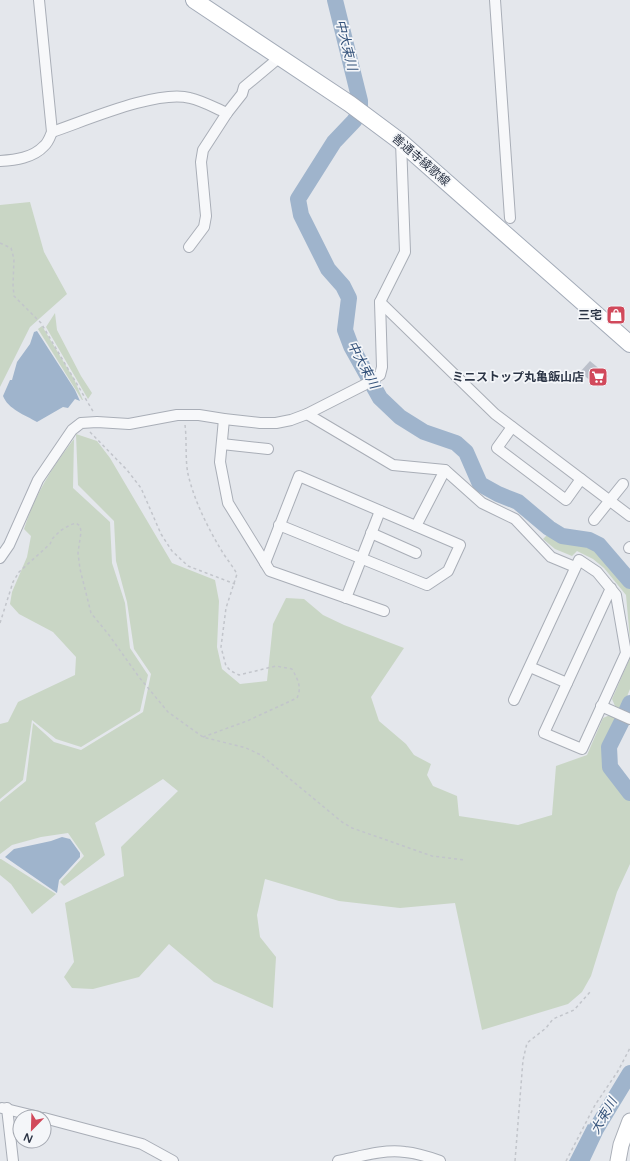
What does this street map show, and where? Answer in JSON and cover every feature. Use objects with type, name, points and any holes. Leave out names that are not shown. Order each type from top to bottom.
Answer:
[{"type":"main road","name":"善通寺綾歌線","points":[[194,0],[369,117],[401,142],[630,341]]},
{"type":"street","points":[[0,161],[20,159],[36,152],[45,146],[52,132],[39,0]]},
{"type":"street","points":[[495,0],[510,218]]},
{"type":"street","points":[[189,247],[204,227],[206,216],[201,162],[203,150],[227,113],[242,94],[244,87],[280,57]]},
{"type":"street","points":[[52,132],[109,112],[157,98],[171,96],[190,98],[227,113]]},
{"type":"street","points":[[0,558],[9,545],[38,480],[72,430],[81,423],[101,422],[129,424],[184,415],[199,415],[260,423],[276,423],[307,414],[376,379],[380,375],[382,367],[380,302],[405,252],[401,142]]},
{"type":"street","points":[[380,302],[495,414],[630,516]]},
{"type":"street","points":[[307,414],[393,465],[445,470],[482,503],[515,519],[551,557],[575,567]]},
{"type":"street","points":[[224,419],[220,462],[228,503],[270,571],[384,612]]},
{"type":"street","points":[[512,427],[497,448],[553,491],[566,500],[581,479]]},
{"type":"street","points":[[222,444],[268,450]]},
{"type":"street","points":[[416,526],[445,470]]},
{"type":"street","points":[[265,563],[298,476],[460,545],[448,571],[427,584],[280,526]]},
{"type":"street","points":[[594,520],[623,484]]},
{"type":"street","points":[[346,598],[380,511]]},
{"type":"street","points":[[371,533],[416,553]]},
{"type":"street","points":[[514,700],[579,560],[597,572],[611,588],[616,595],[626,653],[582,749],[544,733],[611,588]]},
{"type":"street","points":[[530,667],[567,683]]},
{"type":"street","points":[[601,706],[630,719]]},
{"type":"street","points":[[3,1108],[13,1161]]},
{"type":"street","points":[[52,1120],[142,1144],[173,1161]]},
{"type":"street","points":[[618,1161],[621,1145],[629,1124]]},
{"type":"street","points":[[338,1161],[382,1152],[404,1151],[420,1154],[440,1161]]},
{"type":"path","points":[[0,243],[11,248],[14,259],[14,296],[41,324],[90,408],[101,422]]},
{"type":"path","points":[[184,415],[188,473],[194,492],[206,522],[220,549],[237,574],[226,608],[221,647],[226,666],[231,671],[239,675],[276,666],[292,669],[299,680],[300,691],[297,698],[247,721],[203,737]]},
{"type":"path","points":[[81,423],[103,445],[141,488],[161,534],[172,551],[188,566],[235,584]]},
{"type":"path","points":[[0,623],[13,582],[19,572],[50,544],[53,538],[60,531],[76,523],[80,526],[81,532],[78,554],[91,613],[109,635],[138,677],[168,712],[203,737],[246,748],[262,755],[342,822],[352,828],[432,856],[465,860]]},
{"type":"path","points":[[515,1161],[525,1047],[527,1043],[546,1028],[553,1019],[574,1010],[590,992]]},
{"type":"path","points":[[566,1161],[595,1106],[618,1071],[630,1048]]},
{"type":"green space","points":[[30,202],[44,252],[67,294],[30,327],[0,387],[0,205]]},
{"type":"green space","points":[[55,313],[57,330],[81,376],[92,393],[88,399],[46,327]]},
{"type":"green space","points":[[42,326],[74,379],[83,400],[38,329]]},
{"type":"green space","points":[[76,434],[97,441],[110,458],[172,563],[215,580],[219,601],[217,647],[222,669],[240,684],[267,681],[273,624],[286,598],[304,599],[323,615],[344,625],[404,648],[371,697],[379,721],[406,744],[414,755],[431,764],[427,775],[433,786],[457,796],[459,816],[518,825],[552,815],[556,766],[587,755],[603,718],[610,715],[615,706],[612,699],[630,658],[630,689],[617,721],[605,744],[605,765],[630,797],[630,864],[617,892],[591,976],[582,992],[568,1004],[482,1030],[455,903],[400,908],[339,901],[265,879],[257,915],[260,937],[276,957],[273,1008],[214,982],[169,944],[139,977],[93,989],[72,988],[64,977],[74,962],[65,903],[124,876],[121,847],[178,791],[163,779],[95,823],[105,855],[64,886],[60,882],[84,856],[68,833],[41,837],[12,845],[0,854],[0,802],[26,781],[33,723],[54,742],[81,750],[143,712],[151,674],[134,649],[127,602],[116,561],[114,521],[78,485]]},
{"type":"green space","points":[[74,439],[73,488],[110,522],[112,563],[125,603],[130,648],[148,675],[140,711],[81,747],[56,739],[32,720],[23,780],[0,799],[0,724],[8,722],[18,702],[75,675],[76,657],[53,632],[19,614],[10,604],[12,592],[27,557],[31,536],[24,529],[28,517],[45,482]]},
{"type":"green space","points":[[547,535],[558,540],[590,546],[601,554],[630,588],[630,640],[626,595],[604,568],[593,559],[577,551],[572,556],[555,549],[543,539]]},
{"type":"green space","points":[[0,859],[56,894],[32,914],[11,884],[0,875]]},
{"type":"water","points":[[37,331],[75,390],[80,401],[75,399],[68,408],[63,407],[37,422],[9,405],[3,396],[10,380],[12,380],[17,362],[30,344],[34,332]]},
{"type":"water","points":[[62,837],[70,839],[80,853],[80,857],[59,880],[57,893],[5,857],[14,849],[51,841]]},
{"type":"water","points":[[588,1124],[602,1134],[592,1154],[589,1154],[588,1161],[569,1161]]},
{"type":"building","points":[[590,361],[608,376],[598,387],[580,372]]},
{"type":"waterway","name":"中大束川","points":[[335,0],[360,101],[360,112],[354,121],[334,142],[298,199],[301,215],[328,269],[343,286],[349,298],[345,330],[351,346],[380,398],[400,417],[424,432],[456,443],[466,452],[480,484],[498,494],[518,502],[549,528],[562,536],[589,540],[599,545],[630,581]]},
{"type":"waterway","name":"大束川","points":[[630,703],[609,747],[610,767],[630,793]]},
{"type":"waterway","name":"大束川","points":[[581,1161],[596,1129],[630,1073]]},
{"type":"place","name":"三宅","points":[[616,315]]},
{"type":"place","name":"ミニストップ丸亀飯山店","points":[[598,377]]}]
